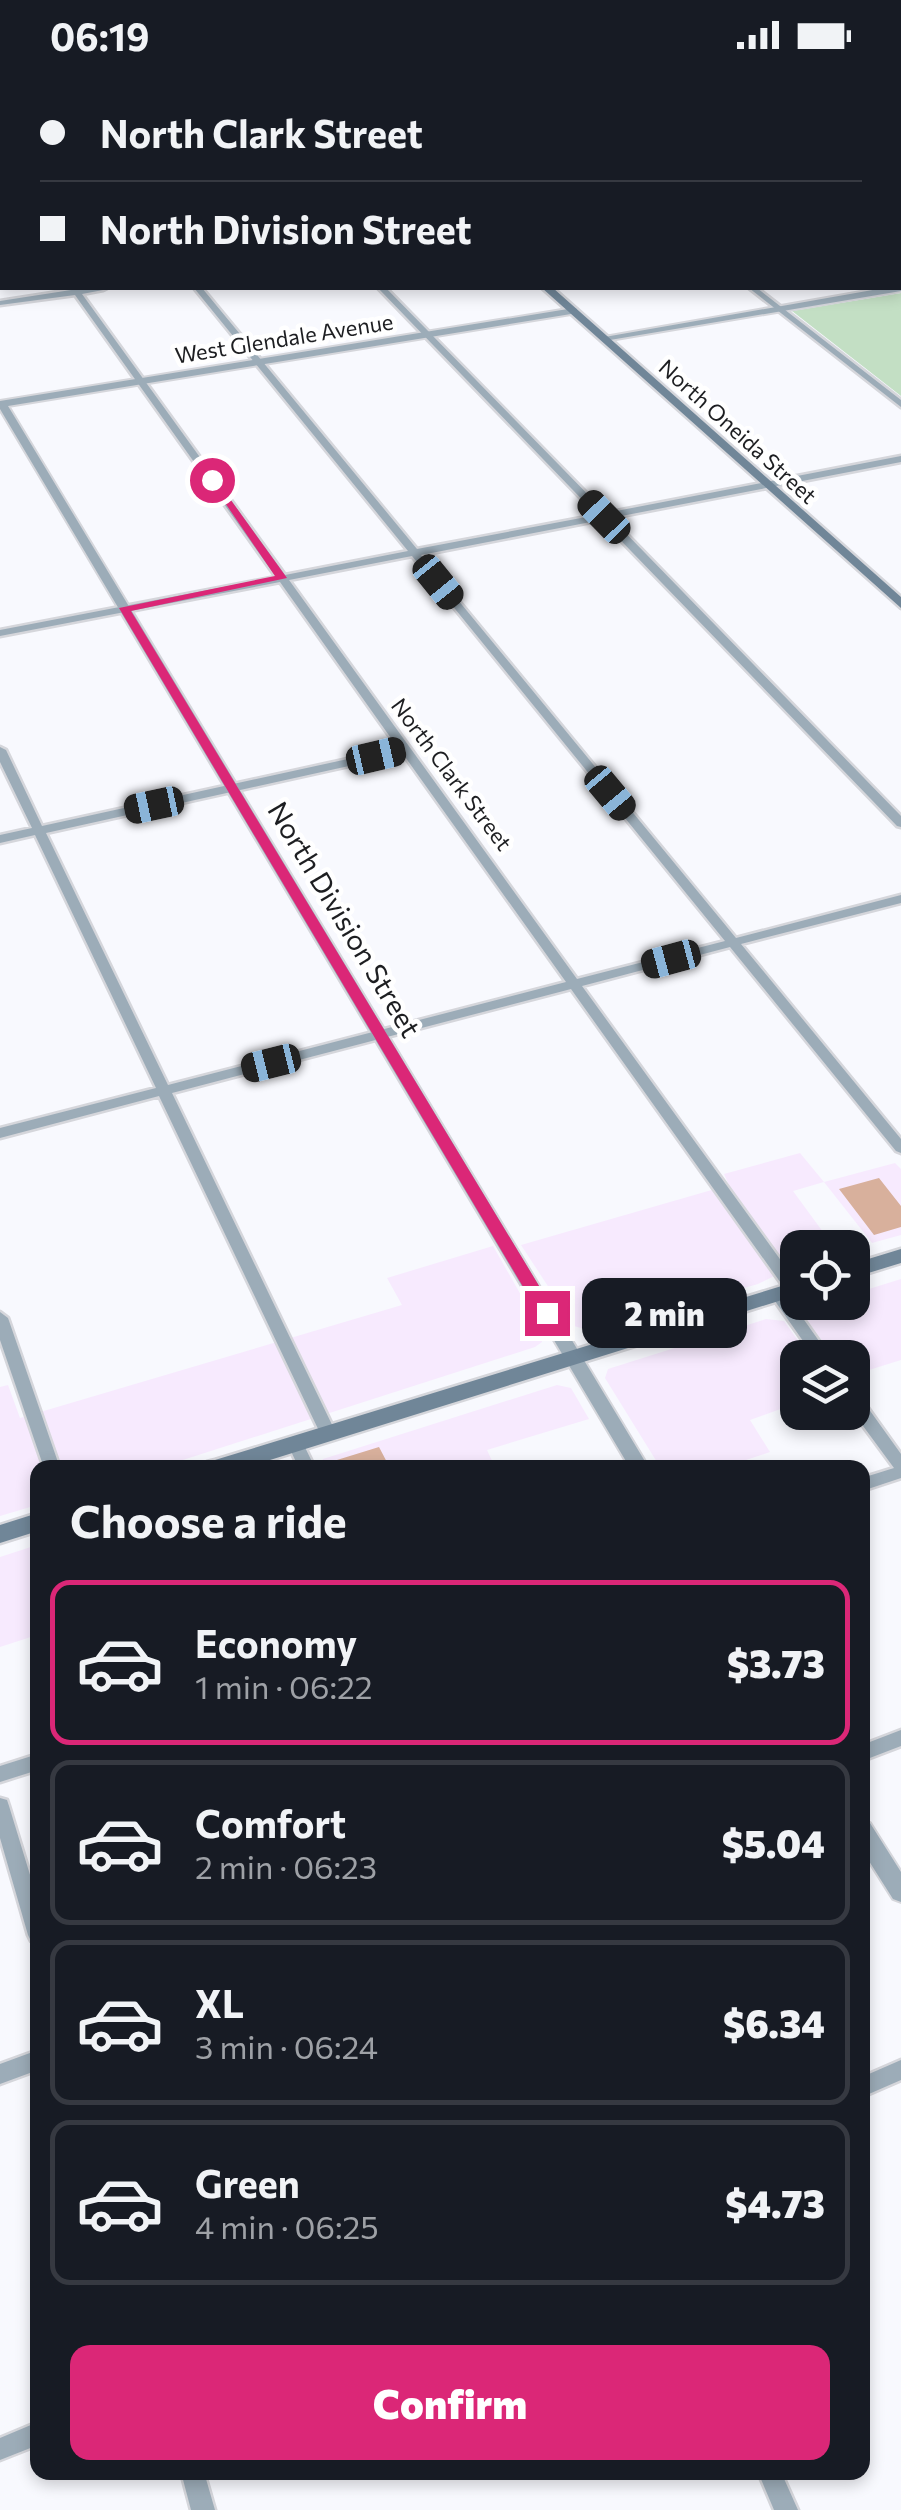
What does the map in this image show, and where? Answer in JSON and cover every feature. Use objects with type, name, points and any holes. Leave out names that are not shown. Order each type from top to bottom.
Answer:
[{"type":"main road","name":"North Oneida Street","points":[[549,290],[900,603]]},
{"type":"main road","points":[[870,1265],[901,1256]]},
{"type":"main road","points":[[241,1460],[780,1293]]},
{"type":"main road","points":[[0,1534],[30,1525]]},
{"type":"street","points":[[0,303],[75,290]]},
{"type":"street","name":"North Clark Street","points":[[75,290],[404,750],[430,777],[780,1276]]},
{"type":"street","points":[[200,290],[901,1148]]},
{"type":"street","points":[[384,290],[901,823]]},
{"type":"street","points":[[756,290],[901,404]]},
{"type":"street","points":[[604,338],[889,290]]},
{"type":"street","name":"West Glendale Avenue","points":[[1,403],[574,311]]},
{"type":"street","name":"North Division Street","points":[[1,403],[635,1460]]},
{"type":"street","points":[[0,632],[901,459]]},
{"type":"street","points":[[0,750],[328,1433]]},
{"type":"street","points":[[0,839],[404,750]]},
{"type":"street","points":[[0,1133],[901,899]]},
{"type":"street","points":[[0,1318],[49,1460]]},
{"type":"street","points":[[870,1424],[901,1469],[870,1482]]},
{"type":"street","points":[[295,1443],[302,1460]]},
{"type":"street","points":[[870,1749],[901,1738]]},
{"type":"street","points":[[0,1774],[30,1765]]},
{"type":"street","points":[[0,1806],[30,1908]]},
{"type":"street","points":[[870,1843],[901,1892]]},
{"type":"street","points":[[0,2074],[30,2063]]},
{"type":"street","points":[[870,2083],[901,2070]]},
{"type":"street","points":[[0,2449],[30,2436]]},
{"type":"street","points":[[194,2480],[203,2510]]},
{"type":"street","points":[[773,2480],[786,2510]]},
{"type":"shaded area","points":[[800,1153],[824,1182],[793,1191],[822,1230],[780,1230],[780,1273],[758,1284],[591,1331],[574,1326],[521,1245],[729,1185],[724,1174]]},
{"type":"shaded area","points":[[895,1163],[901,1169],[901,1235],[872,1243],[870,1230],[862,1230],[824,1182]]},
{"type":"shaded area","points":[[493,1246],[542,1332],[542,1342],[183,1460],[30,1460],[30,1507],[0,1516],[0,1387],[8,1385],[20,1418],[402,1305],[387,1278]]},
{"type":"shaded area","points":[[901,1279],[901,1360],[870,1370],[870,1340],[822,1340],[807,1320],[870,1320],[870,1289]]},
{"type":"shaded area","points":[[766,1319],[784,1321],[798,1340],[780,1340],[780,1409],[750,1420],[770,1452],[746,1460],[656,1460],[605,1378],[608,1369]]},
{"type":"shaded area","points":[[557,1385],[571,1388],[589,1419],[487,1450],[492,1460],[323,1459]]},
{"type":"shaded area","points":[[30,1547],[30,1637],[0,1647],[0,1557]]},
{"type":"green space","points":[[901,293],[901,396],[792,311]]},
{"type":"building","points":[[879,1178],[901,1206],[901,1227],[874,1235],[839,1189]]},
{"type":"building","points":[[379,1447],[386,1460],[337,1460]]},
{"type":"route","points":[[212,480],[282,578],[124,608],[547,1313]]}]
